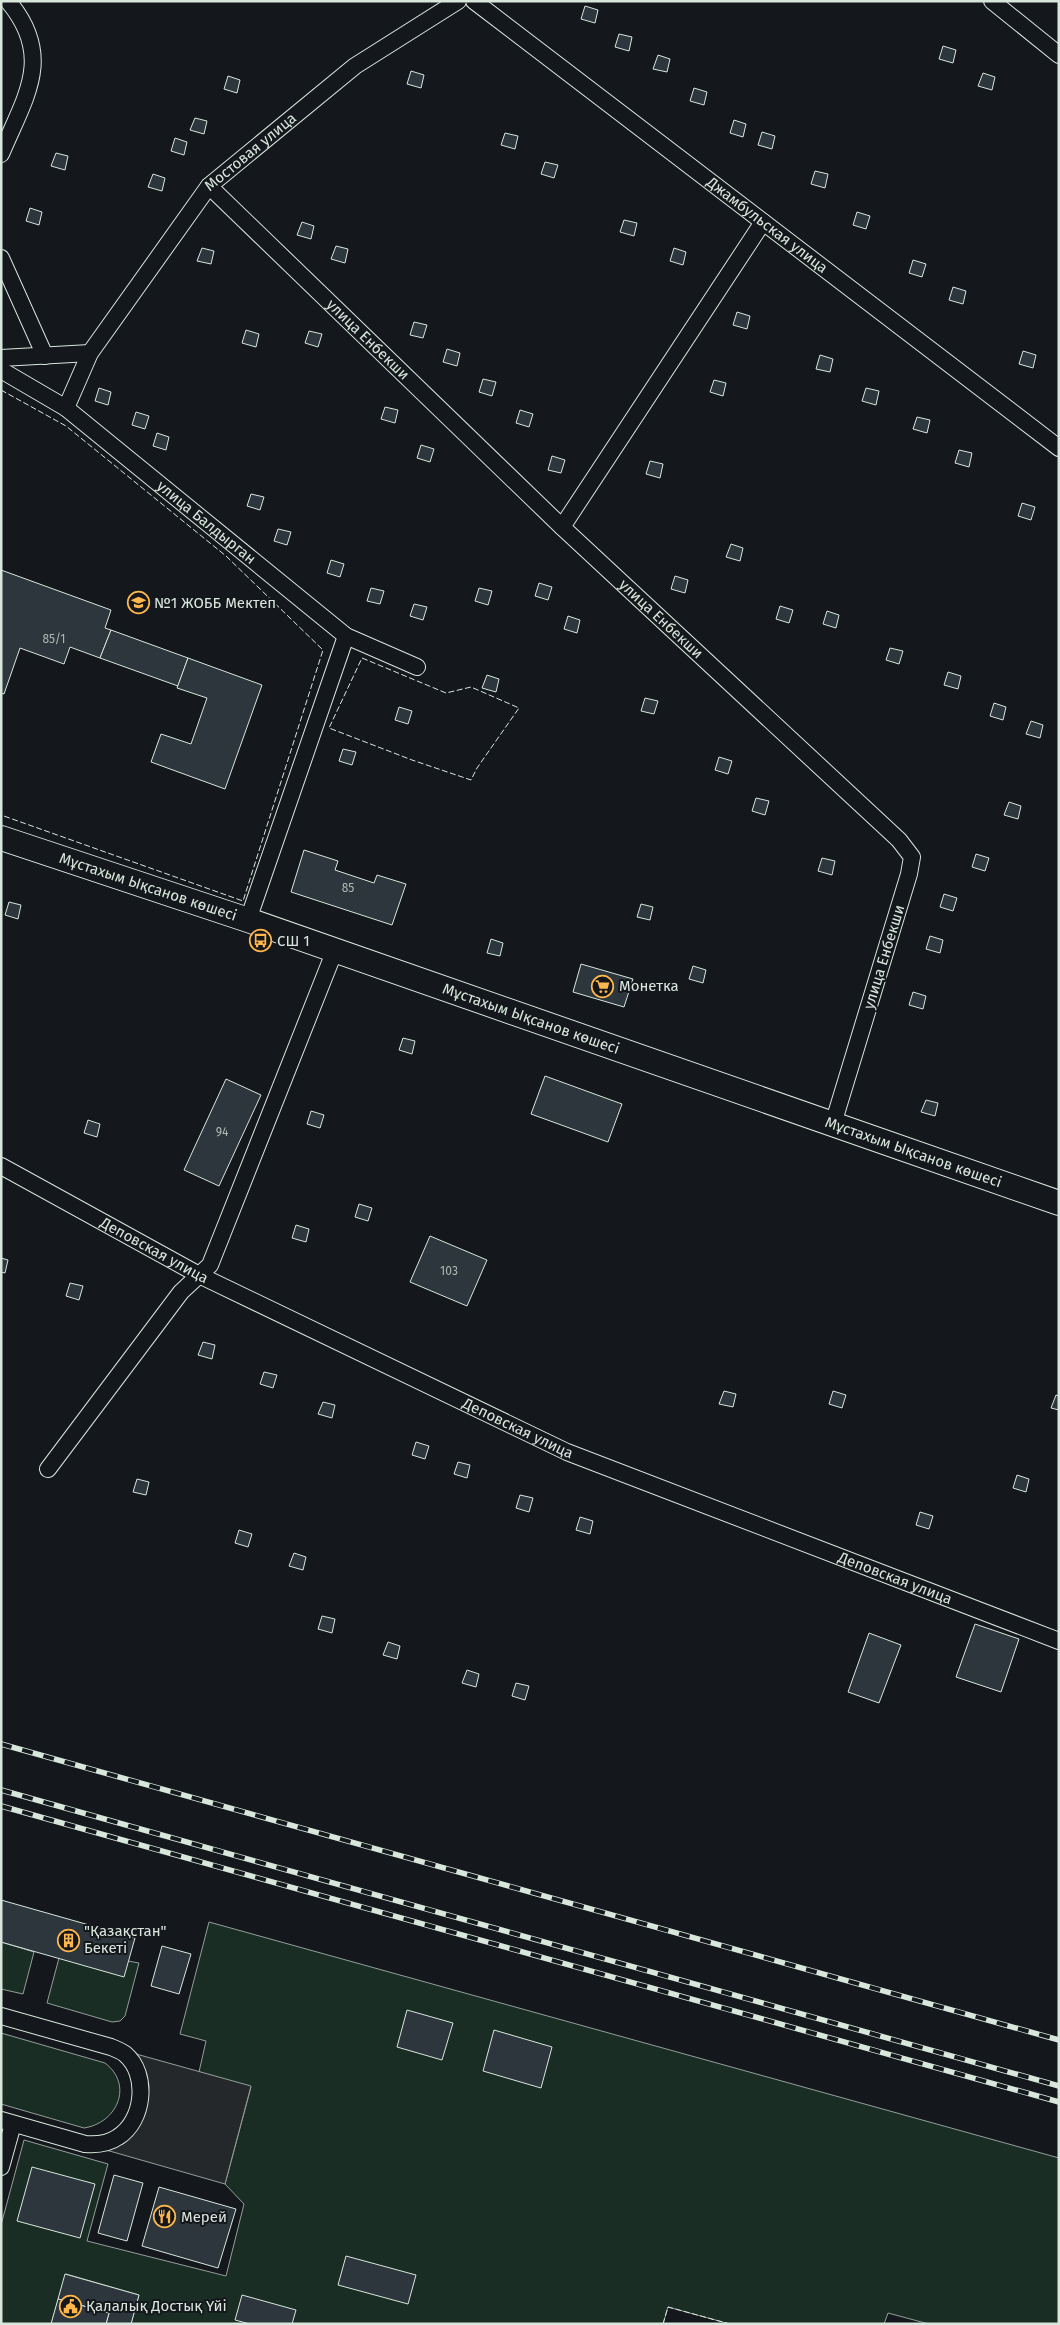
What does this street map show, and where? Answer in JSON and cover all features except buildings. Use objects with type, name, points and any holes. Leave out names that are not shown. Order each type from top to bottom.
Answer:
[{"type":"main road","name":"Мұстахым Ықсанов көшесі","points":[[1,838],[248,920],[1059,1203]]},
{"type":"street","points":[[1,154],[33,78],[34,60],[27,30],[8,1]]},
{"type":"street","name":"Мостовая улица","points":[[66,408],[90,353],[210,186],[355,66],[458,1]]},
{"type":"street","name":"Джамбульская улица","points":[[474,1],[1059,448]]},
{"type":"street","points":[[992,1],[1059,55]]},
{"type":"street","name":"улица Енбекши","points":[[210,186],[562,527],[892,833],[912,857],[909,874],[833,1124]]},
{"type":"street","points":[[562,527],[763,222]]},
{"type":"street","points":[[1,258],[45,356]]},
{"type":"street","points":[[1,358],[90,353]]},
{"type":"street","name":"улица Балдырган","points":[[1,370],[66,408],[346,636],[418,667]]},
{"type":"street","points":[[248,920],[346,636]]},
{"type":"street","points":[[48,1469],[181,1292],[206,1270],[214,1258],[334,950]]},
{"type":"street","name":"Деповская улица","points":[[1,1166],[200,1275],[567,1452],[1059,1641]]},
{"type":"street","points":[[1,2016],[111,2047],[125,2054],[134,2065],[140,2091],[139,2104],[129,2127],[120,2137],[98,2145],[84,2144],[7,2122],[1,2167]]},
{"type":"green space","points":[[209,1922],[1059,2158],[1059,2324],[929,2324],[888,2313],[884,2324],[730,2324],[668,2307],[663,2324],[131,2324],[139,2295],[66,2274],[51,2324],[1,2324],[1,2225],[24,2140],[108,2164],[87,2241],[226,2276],[244,2204],[225,2184],[251,2087],[199,2072],[206,2041],[180,2034]]},
{"type":"green space","points":[[1,1942],[34,1952],[23,1994],[1,1989]]},
{"type":"green space","points":[[59,1958],[139,1963],[125,2016],[120,2021],[112,2022],[47,2003]]},
{"type":"green space","points":[[1,2033],[105,2063],[114,2072],[119,2082],[118,2102],[113,2111],[96,2125],[84,2128],[1,2104]]},
{"type":"shaded area","points":[[111,2047],[251,2086],[225,2184],[85,2144],[129,2127],[139,2078]]},
{"type":"railway","points":[[1,1744],[1059,2040]]},
{"type":"railway","points":[[1,1790],[1059,2086]]},
{"type":"railway","points":[[1,1806],[1059,2102]]},
{"type":"fence","points":[[1,390],[66,426],[226,556],[323,650],[243,901],[1,815]]},
{"type":"fence","points":[[362,658],[446,693],[471,687],[519,708],[477,768],[471,780],[412,760],[329,728],[362,658]]},
{"type":"fence","points":[[663,2324],[668,2307],[730,2324]]},
{"type":"place","name":"№1 ЖОББ Мектеп","points":[[138,603]]},
{"type":"place","name":"СШ 1","points":[[261,941]]},
{"type":"place","name":"Монетка","points":[[603,986]]},
{"type":"place","name":"\"Қазақстан\" Бекеті","points":[[68,1940]]},
{"type":"place","name":"Мерей","points":[[165,2217]]},
{"type":"place","name":"Қалалық Достық Үйі","points":[[70,2306]]}]
